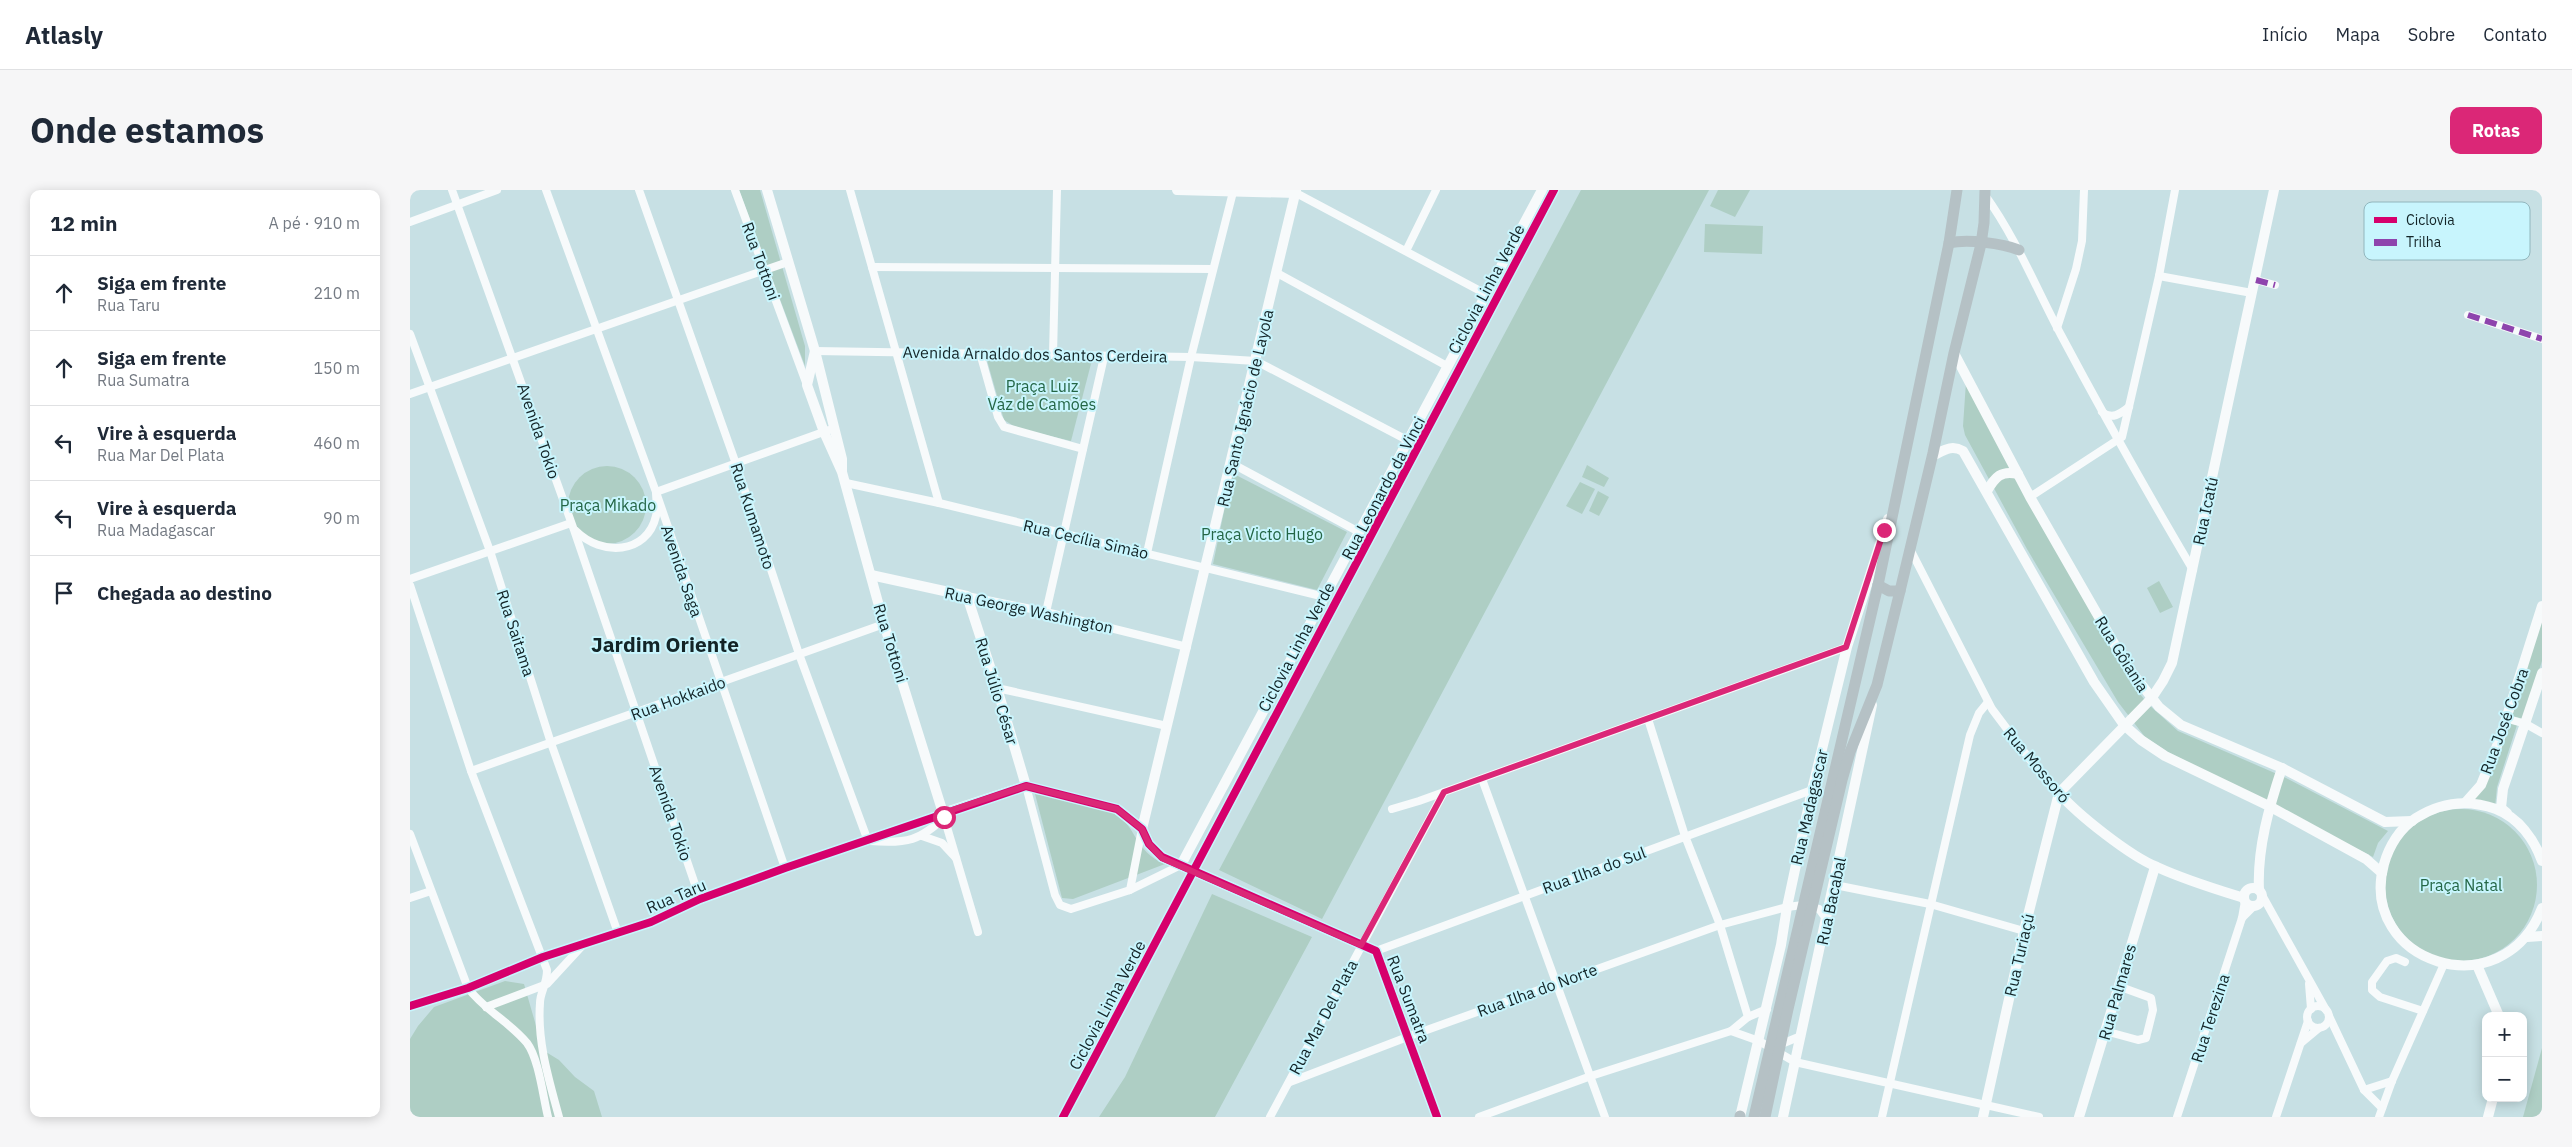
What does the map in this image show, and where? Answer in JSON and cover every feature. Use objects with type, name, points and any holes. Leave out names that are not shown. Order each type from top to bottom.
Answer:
[{"type":"main road","points":[[1765,1117],[1776,1049],[1878,585],[1949,243],[1958,190]]},
{"type":"main road","points":[[1808,906],[1850,752],[1877,685],[1981,244],[1985,192]]},
{"type":"main road","points":[[1949,243],[1964,241],[2001,245],[2018,250]]},
{"type":"main road","points":[[1878,585],[1890,591],[1900,591]]},
{"type":"main road","points":[[1754,1117],[1776,1049]]},
{"type":"street","name":"Avenida Tokio","points":[[452,190],[573,526],[700,899]]},
{"type":"street","points":[[410,222],[497,190]]},
{"type":"street","name":"Avenida Saga","points":[[546,190],[656,492],[785,868]]},
{"type":"street","name":"Rua Kumamoto","points":[[638,190],[736,464],[799,654],[868,841]]},
{"type":"street","name":"Rua Tottoni","points":[[736,190],[824,432],[846,484],[884,624],[946,813],[978,932]]},
{"type":"street","name":"Rua Tottoni","points":[[767,190],[815,351],[842,459],[842,472]]},
{"type":"street","points":[[850,190],[939,503]]},
{"type":"street","points":[[1053,355],[1053,269],[1057,190]]},
{"type":"street","points":[[1177,190],[1296,192],[1486,294]]},
{"type":"street","points":[[1406,251],[1436,190]]},
{"type":"street","name":"Rua Leonardo da Vinci","points":[[1180,865],[1542,190]]},
{"type":"street","points":[[2057,328],[2082,241],[2084,190]]},
{"type":"street","points":[[2030,498],[2117,441],[2125,429],[2128,407],[2159,276],[2175,190]]},
{"type":"street","name":"Rua Icatú","points":[[2059,793],[2151,699],[2164,681],[2172,663],[2274,190]]},
{"type":"street","points":[[1147,553],[1191,357],[1233,192]]},
{"type":"street","name":"Rua Santo Ignácio de Layola","points":[[1142,829],[1207,567],[1296,192]]},
{"type":"street","points":[[1985,192],[2003,220],[2057,328],[2117,441],[2193,570]]},
{"type":"street","points":[[410,394],[596,331],[677,300],[788,262]]},
{"type":"street","points":[[872,267],[1213,269]]},
{"type":"street","points":[[1277,273],[1447,366]]},
{"type":"street","points":[[2159,276],[2252,294]]},
{"type":"street","points":[[2256,280],[2275,285]]},
{"type":"street","points":[[2468,315],[2542,339]]},
{"type":"street","name":"Rua Saitama","points":[[410,334],[428,388],[490,551],[551,743],[618,933]]},
{"type":"street","points":[[807,385],[815,351]]},
{"type":"street","name":"Avenida Arnaldo dos Santos Cerdeira","points":[[815,351],[1191,357],[1256,361]]},
{"type":"street","name":"Rua Gôiania","points":[[1954,352],[2030,498],[2127,666],[2151,699],[2181,726],[2282,768],[2385,822],[2412,821]]},
{"type":"street","points":[[980,353],[998,417],[1004,427],[1083,449]]},
{"type":"street","points":[[1046,612],[1104,357]]},
{"type":"street","points":[[1256,361],[1407,440]]},
{"type":"street","points":[[2101,411],[2111,417],[2121,413],[2128,407]]},
{"type":"street","points":[[410,579],[490,551],[573,526],[582,538],[596,546],[612,549],[624,548],[638,541],[650,530],[656,515],[656,492],[835,428]]},
{"type":"street","points":[[1932,456],[1950,447],[1963,451],[2094,682],[2124,725],[2141,740],[2165,756],[2269,806],[2366,859],[2382,873]]},
{"type":"street","points":[[1231,463],[1359,532]]},
{"type":"street","points":[[1986,491],[2001,473],[2018,474]]},
{"type":"street","name":"Rua Cecília Simão","points":[[846,484],[939,503],[1325,597]]},
{"type":"street","name":"Rua Madagascar","points":[[1740,1117],[1767,1009],[1812,790],[1846,647],[1894,501]]},
{"type":"street","name":"Rua Mossoró","points":[[1910,549],[1988,702],[2007,730],[2069,805],[2155,867],[2253,898]]},
{"type":"street","name":"Rua George Washington","points":[[871,575],[1046,612],[1187,647]]},
{"type":"street","points":[[410,585],[471,771],[547,970],[547,984],[540,1001],[540,1025],[544,1061],[559,1117]]},
{"type":"street","name":"Rua Júlio César","points":[[967,596],[1026,786]]},
{"type":"street","name":"Rua José Cobra","points":[[2465,802],[2481,785],[2508,719],[2542,606]]},
{"type":"street","name":"Rua Hokkaido","points":[[471,771],[884,624]]},
{"type":"street","points":[[1392,809],[1482,779],[1846,647]]},
{"type":"street","name":"Rua José Cobra","points":[[2513,819],[2501,808],[2501,798],[2542,673]]},
{"type":"street","name":"Rua Bacabal","points":[[1783,1117],[1877,685]]},
{"type":"street","points":[[997,688],[1167,726]]},
{"type":"street","points":[[1882,1117],[1970,735],[1978,713],[1988,702]]},
{"type":"street","points":[[1648,719],[1685,836],[1720,925],[1748,1017]]},
{"type":"street","points":[[2508,719],[2526,724],[2542,733]]},
{"type":"street","name":"Rua Terezina","points":[[2177,1117],[2242,918],[2253,898],[2269,806],[2282,768]]},
{"type":"street","points":[[1482,779],[1525,895],[1555,984],[1605,1117]]},
{"type":"street","points":[[1026,786],[1117,809],[1142,829],[1149,844],[1162,858],[1180,865],[1130,890],[1071,909],[1060,905],[1055,895],[1026,786]]},
{"type":"street","name":"Rua Taru","points":[[410,1006],[468,988],[543,957],[651,922],[700,899],[785,868],[1026,786]]},
{"type":"street","name":"Rua Ilha do Sul","points":[[1376,951],[1812,790]]},
{"type":"street","name":"Rua Mar Del Plata","points":[[1270,1117],[1444,792]]},
{"type":"street","name":"Rua Turiaçú","points":[[1983,1117],[2024,931],[2059,793]]},
{"type":"street","points":[[2542,861],[2527,832],[2513,819],[2499,810],[2465,802],[2446,804],[2428,811],[2412,821],[2397,836],[2387,853],[2382,873],[2382,897],[2389,920],[2403,940],[2422,955],[2444,964],[2478,965],[2496,960],[2513,950],[2527,937],[2537,922],[2542,908]]},
{"type":"street","name":"Rua Taru","points":[[868,841],[905,842],[922,836],[946,813]]},
{"type":"street","points":[[904,827],[905,842]]},
{"type":"street","points":[[1130,890],[1142,829]]},
{"type":"street","points":[[410,834],[468,988],[477,1000],[528,1044],[534,1058],[548,1117]]},
{"type":"street","name":"Rua Tottoni","points":[[922,836],[942,843],[958,860]]},
{"type":"street","name":"Rua Sumatra","points":[[1180,865],[1376,951],[1410,1036],[1437,1117]]},
{"type":"street","name":"Rua Palmares","points":[[2079,1117],[2155,867]]},
{"type":"street","points":[[1834,885],[1930,904],[2024,931]]},
{"type":"street","points":[[410,898],[431,890]]},
{"type":"street","points":[[2253,898],[2273,912],[2309,982],[2328,1013],[2364,1090],[2382,1108]]},
{"type":"street","points":[[1808,906],[1820,909],[1826,920]]},
{"type":"street","name":"Rua Ilha do Norte","points":[[1290,1082],[1410,1036],[1720,925],[1787,907],[1808,906]]},
{"type":"street","points":[[2527,937],[2542,936]]},
{"type":"street","name":"Rua Taru","points":[[486,1007],[547,984],[584,945]]},
{"type":"street","points":[[2405,962],[2396,958],[2387,960],[2372,982],[2372,990],[2380,997],[2423,1011]]},
{"type":"street","points":[[2379,1117],[2392,1082],[2444,964]]},
{"type":"street","points":[[2478,965],[2497,1012]]},
{"type":"street","points":[[2309,982],[2311,1009]]},
{"type":"street","points":[[2105,1031],[2138,1040],[2146,1038],[2153,1010],[2151,998],[2118,986]]},
{"type":"street","points":[[2300,1043],[2321,1028],[2328,1023],[2328,1013],[2321,1006],[2311,1009],[2307,1014],[2308,1021],[2312,1027],[2321,1028],[2338,1037]]},
{"type":"street","points":[[1479,1117],[1591,1076],[1731,1031],[1748,1017],[1767,1009]]},
{"type":"street","points":[[2276,1117],[2308,1021]]},
{"type":"street","points":[[1731,1031],[1776,1049],[1795,1062],[2039,1117]]},
{"type":"street","points":[[1776,1049],[1801,1036]]},
{"type":"street","points":[[2364,1090],[2392,1082]]},
{"type":"street","points":[[2488,1117],[2492,1102]]},
{"type":"green space","points":[[739,190],[760,190],[805,346],[805,366]]},
{"type":"green space","points":[[1581,190],[1709,190],[1322,919],[1219,870]]},
{"type":"green space","points":[[1718,190],[1750,190],[1735,217],[1710,206]]},
{"type":"green space","points":[[1705,224],[1763,226],[1762,254],[1704,252]]},
{"type":"green space","name":"Praça Luiz Váz de Camões","points":[[986,357],[1092,360],[1071,441],[1017,428],[1004,420]]},
{"type":"green space","points":[[1966,382],[2128,679],[2148,704],[2178,731],[2284,777],[2388,831],[2378,843],[2373,857],[2168,752],[2145,737],[2118,702],[2027,549],[1965,435],[1963,426]]},
{"type":"green space","points":[[1587,465],[1609,478],[1604,487],[1582,477]]},
{"type":"green space","name":"Praça Mikado","points":[[607,466],[622,469],[639,483],[643,490],[646,505],[643,520],[629,537],[622,541],[607,544],[592,541],[575,527],[571,520],[568,505],[571,490],[585,473],[592,469]]},
{"type":"green space","name":"Praça Victo Hugo","points":[[1232,473],[1347,532],[1317,590],[1213,564]]},
{"type":"green space","points":[[1580,482],[1595,489],[1582,514],[1566,506]]},
{"type":"green space","points":[[1598,491],[1609,497],[1599,516],[1589,511]]},
{"type":"green space","points":[[2159,581],[2173,607],[2160,613],[2147,588]]},
{"type":"green space","points":[[2542,618],[2542,661],[2524,719],[2512,716]]},
{"type":"green space","points":[[2507,722],[2517,725],[2497,787],[2495,807],[2474,800]]},
{"type":"green space","points":[[1035,794],[1087,804],[1114,813],[1127,824],[1147,853],[1165,864],[1073,899],[1062,898]]},
{"type":"green space","name":"Praça Natal","points":[[2461,809],[2490,815],[2503,822],[2514,832],[2524,843],[2531,856],[2537,885],[2531,914],[2524,927],[2514,938],[2503,948],[2490,955],[2461,961],[2432,955],[2419,948],[2408,938],[2398,927],[2391,914],[2385,885],[2391,856],[2398,843],[2408,832],[2419,822],[2432,815]]},
{"type":"green space","points":[[1212,894],[1312,937],[1215,1117],[1099,1117],[1125,1077]]},
{"type":"green space","points":[[505,981],[524,984],[541,1043],[546,1052],[559,1060],[575,1077],[594,1091],[602,1117],[410,1117],[410,1039],[418,1026],[434,1007]]},
{"type":"green space","points":[[2542,1048],[2542,1117],[2523,1117]]},
{"type":"marked path","points":[[2256,280],[2275,285]]},
{"type":"marked path","points":[[2468,315],[2542,339]]},
{"type":"cycle path","name":"Ciclovia Linha Verde","points":[[1063,1117],[1554,190]]},
{"type":"cycle path","points":[[410,1006],[468,988],[543,957],[651,922],[700,899],[785,868],[1026,786],[1117,809],[1142,829],[1149,844],[1162,857],[1376,951],[1437,1117]]},
{"type":"district","name":"Jardim Oriente","points":[[665,644]]},
{"type":"route","points":[[944,817],[952,810],[1026,786],[1117,809],[1142,829],[1149,844],[1162,858],[1361,945],[1444,792],[1846,647],[1884,530]]}]
